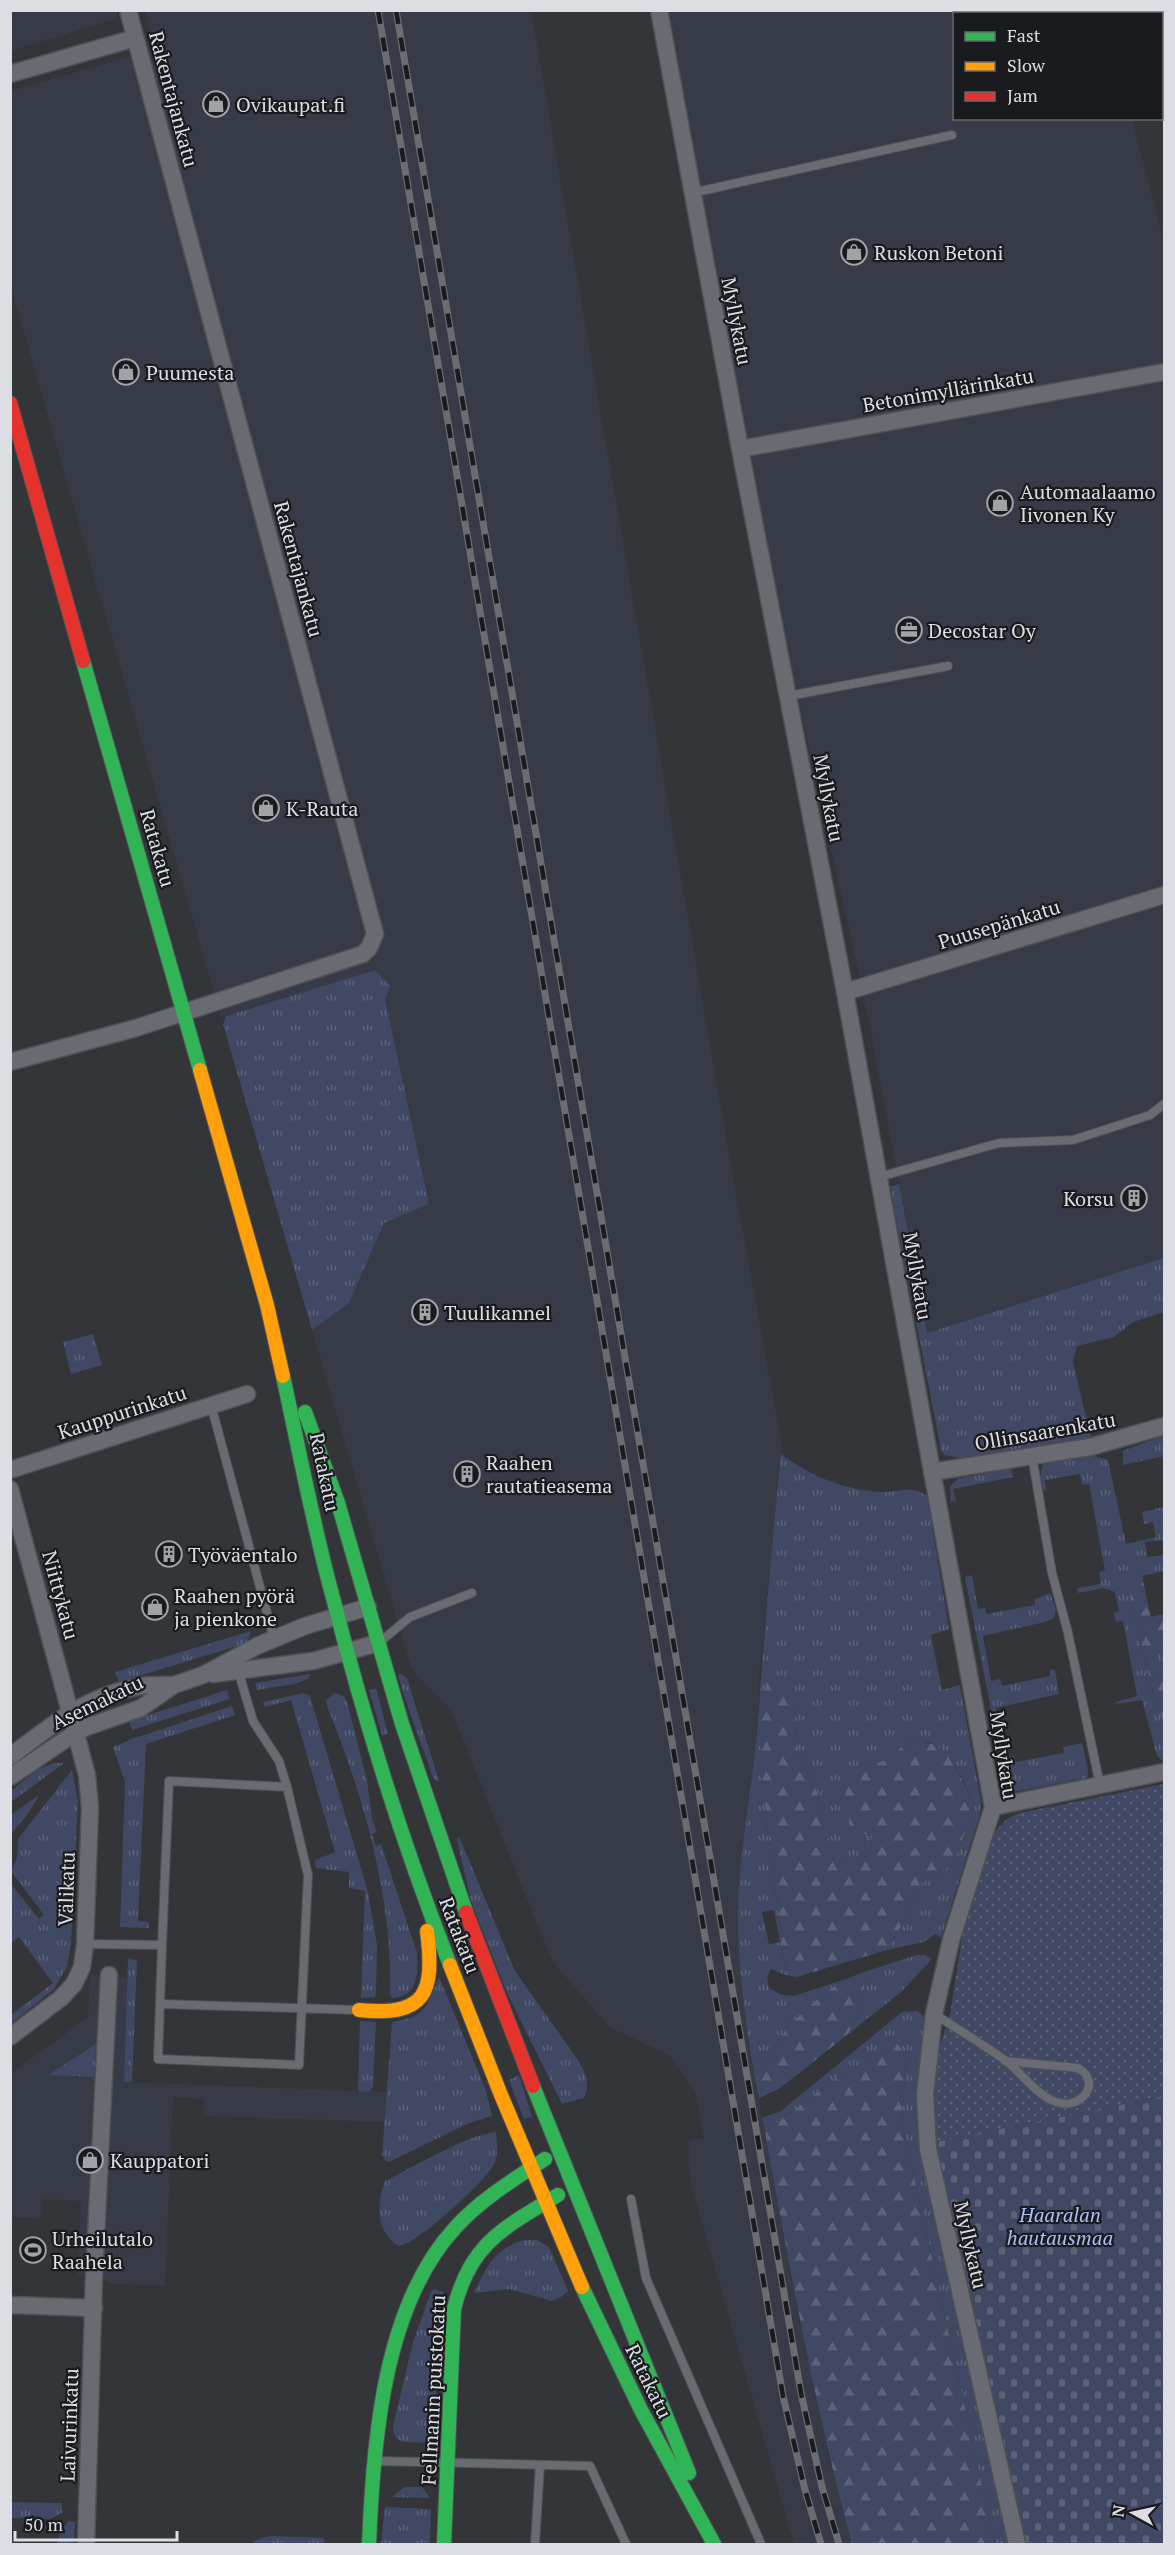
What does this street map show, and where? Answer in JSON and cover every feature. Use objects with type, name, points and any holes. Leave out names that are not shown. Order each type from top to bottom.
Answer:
[{"type":"main road","name":"Ratakatu","points":[[10,403],[267,1305],[338,1616],[382,1775],[410,1858],[501,2095],[580,2283],[641,2410],[715,2544]]},
{"type":"main road","name":"Ratakatu","points":[[267,1305],[338,1503],[402,1724],[452,1874],[558,2151],[715,2544]]},
{"type":"main road","points":[[359,2010],[397,2012],[411,2007],[420,1997],[428,1982],[432,1962],[410,1858]]},
{"type":"main road","name":"Fellmanin puistokatu","points":[[369,2544],[373,2460],[378,2416],[400,2329],[422,2273],[443,2242],[470,2212],[494,2192],[558,2151]]},
{"type":"main road","name":"Fellmanin puistokatu","points":[[444,2544],[453,2309],[460,2280],[481,2247],[509,2226],[573,2186]]},
{"type":"street","name":"Rakentajankatu","points":[[10,1062],[185,1012],[363,954],[374,939],[375,929],[128,10]]},
{"type":"street","name":"Myllykatu","points":[[659,10],[740,449],[845,992],[993,1807],[951,1940],[934,2014],[925,2094],[928,2149],[1017,2544]]},
{"type":"street","points":[[10,74],[135,38]]},
{"type":"street","name":"Betonimyllärinkatu","points":[[740,449],[1164,372]]},
{"type":"street","name":"Puusepänkatu","points":[[845,992],[1164,895]]},
{"type":"street","name":"Kauppurinkatu","points":[[10,1470],[247,1394]]},
{"type":"street","name":"Ollinsaarenkatu","points":[[932,1472],[1098,1446],[1164,1426]]},
{"type":"street","name":"Niittykatu","points":[[10,1489],[70,1713]]},
{"type":"street","name":"Asemakatu","points":[[10,1777],[76,1733],[107,1719],[141,1708],[174,1685],[203,1675],[305,1626],[368,1607]]},
{"type":"street","name":"Asemakatu","points":[[203,1675],[313,1661],[378,1643]]},
{"type":"street","name":"Asemakatu","points":[[10,1756],[70,1713],[94,1700],[136,1687],[174,1685]]},
{"type":"street","name":"Välikatu","points":[[10,2037],[61,1998],[74,1983],[82,1967],[85,1944],[89,1800],[87,1775],[70,1713]]},
{"type":"street","points":[[993,1807],[1164,1772]]},
{"type":"street","name":"Laivurinkatu","points":[[86,2544],[94,2308],[110,1975]]},
{"type":"street","points":[[10,2305],[94,2308]]},
{"type":"lane","points":[[692,194],[952,135]]},
{"type":"lane","points":[[788,696],[948,666]]},
{"type":"lane","points":[[879,1177],[999,1143],[1073,1140],[1150,1115],[1164,1104]]},
{"type":"lane","points":[[211,1405],[274,1639]]},
{"type":"lane","points":[[1032,1456],[1052,1573],[1068,1633],[1100,1785]]},
{"type":"lane","points":[[378,1643],[410,1617],[472,1593]]},
{"type":"lane","points":[[238,1671],[253,1721],[279,1761],[286,1787],[308,1875],[299,2065],[158,2059],[169,1781],[286,1787]]},
{"type":"lane","points":[[85,1944],[162,1945]]},
{"type":"lane","points":[[160,2004],[359,2010]]},
{"type":"lane","points":[[934,2014],[1005,2061],[1056,2102],[1076,2103],[1083,2098],[1088,2089],[1089,2080],[1084,2071],[1078,2068],[1005,2061]]},
{"type":"lane","points":[[631,2199],[646,2278],[761,2544]]},
{"type":"lane","points":[[373,2460],[590,2466],[626,2544]]},
{"type":"lane","points":[[535,2544],[540,2465]]},
{"type":"shaded area","points":[[10,11],[116,11],[118,18],[11,51]]},
{"type":"shaded area","points":[[145,11],[531,11],[733,1178],[782,1446],[759,1678],[754,1917],[755,2078],[790,2270],[830,2463],[852,2544],[794,2544],[690,2180],[689,2140],[704,2138],[696,2095],[669,2055],[609,2027],[552,1961],[451,1710],[412,1670],[312,1330],[349,1303],[384,1223],[385,999],[390,986],[375,970],[221,1017],[11,287],[11,91],[155,49]]},
{"type":"shaded area","points":[[660,11],[1105,11],[953,12],[953,120],[1132,120],[1164,243],[1164,1258],[927,1333],[867,1011],[732,398]]},
{"type":"shaded area","name":"Kauppatori","points":[[90,1975],[128,1977],[124,2082],[388,2092],[386,2122],[203,2116],[204,2099],[173,2097],[165,2286],[115,2284],[94,2277],[78,2275],[81,2201],[42,2199],[41,2218],[11,2217],[10,2074],[88,2017]]},
{"type":"green space","points":[[375,970],[390,986],[385,999],[429,1204],[384,1223],[349,1303],[312,1330],[223,1024],[226,1016]]},
{"type":"green space","points":[[899,1184],[927,1333],[1164,1258],[1164,1312],[1133,1322],[1114,1337],[1077,1346],[1073,1362],[1091,1438],[959,1458],[945,1455],[941,1450],[890,1187]]},
{"type":"green space","points":[[93,1334],[102,1365],[71,1374],[63,1342]]},
{"type":"green space","points":[[1164,1435],[1164,1456],[1123,1465],[1123,1451]]},
{"type":"green space","points":[[781,1454],[804,1469],[841,1485],[881,1492],[916,1490],[927,1496],[949,1629],[931,1635],[942,1690],[960,1685],[981,1801],[980,1814],[941,1938],[935,1934],[924,1942],[887,1950],[904,1921],[916,1889],[930,1876],[953,1865],[975,1805],[950,1758],[941,1749],[931,1743],[919,1741],[906,1745],[887,1760],[865,1768],[872,1836],[871,1847],[859,1867],[833,1859],[816,1789],[799,1753],[794,1708],[766,1815],[786,1975],[771,1969],[767,1978],[769,1988],[782,1995],[794,1996],[843,1980],[822,1995],[788,2026],[755,2078],[741,1982],[738,1899],[756,1746]],"holes":[[[774,1910],[780,1942],[769,1944],[762,1912]]]},
{"type":"green space","points":[[1094,1456],[1108,1460],[1126,1544],[1156,1537],[1153,1522],[1144,1524],[1142,1512],[1164,1507],[1164,1540],[1145,1542],[1147,1557],[1164,1555],[1164,1571],[1142,1576],[1143,1581],[1138,1579],[1130,1597],[1157,1710],[1164,1721],[1164,1762],[1157,1756],[1142,1700],[1116,1704],[1115,1702],[1137,1696],[1123,1621],[1116,1622],[1114,1613],[1119,1611],[1115,1592],[1104,1588],[1078,1593],[1077,1588],[1101,1584],[1099,1572],[1105,1570],[1089,1484],[1082,1485],[1080,1474],[1045,1480],[1046,1490],[1043,1490],[1040,1477],[1043,1464]]},
{"type":"green space","points":[[1011,1469],[1013,1477],[953,1489],[956,1501],[951,1502],[950,1486],[959,1478]]},
{"type":"green space","points":[[972,1575],[978,1609],[985,1608],[987,1614],[1035,1605],[1035,1599],[1050,1593],[1056,1609],[1054,1618],[1045,1622],[983,1636],[991,1681],[1000,1679],[1002,1686],[1050,1676],[1050,1670],[1055,1669],[1059,1694],[996,1708],[1005,1757],[1014,1756],[1016,1762],[1064,1753],[1063,1747],[1082,1743],[1088,1770],[1087,1778],[1014,1792],[1006,1786],[965,1577]]},
{"type":"green space","points":[[1138,1579],[1143,1581],[1151,1617],[1164,1614],[1164,1634],[1157,1638],[1157,1672],[1164,1683],[1164,1721],[1157,1710],[1130,1597],[1133,1581]]},
{"type":"green space","points":[[251,1631],[247,1643],[119,1682],[115,1672]]},
{"type":"green space","points":[[1164,1634],[1164,1683],[1157,1672],[1157,1637]]},
{"type":"green space","points":[[310,1674],[309,1678],[295,1684],[257,1690],[255,1683]]},
{"type":"green space","points":[[401,1674],[407,1678],[439,1781],[435,1780],[432,1775],[398,1675]]},
{"type":"green space","points":[[767,1680],[782,1682],[794,1708],[799,1753],[816,1789],[834,1859],[859,1866],[871,1847],[872,1836],[853,1831],[845,1805],[846,1785],[865,1768],[888,1759],[903,1746],[919,1740],[938,1746],[952,1760],[975,1805],[953,1865],[930,1876],[916,1889],[904,1921],[887,1950],[797,1977],[786,1975],[766,1815],[758,1719]]},
{"type":"green space","points":[[376,1688],[388,1734],[382,1735],[369,1690]]},
{"type":"green space","points":[[227,1690],[230,1699],[132,1730],[129,1721]]},
{"type":"green space","points":[[303,1693],[310,1696],[368,1892],[377,1945],[375,1997],[361,1998],[365,1891],[349,1888],[349,1872],[316,1868],[315,1860],[335,1852],[291,1700],[265,1707],[263,1702]]},
{"type":"green space","points":[[335,1693],[344,1696],[347,1702],[367,1780],[372,1819],[377,1832],[372,1834],[376,1846],[381,1844],[417,1953],[415,1983],[407,1994],[401,1997],[392,1998],[390,1994],[390,1958],[381,1884],[364,1810],[327,1706],[326,1700]]},
{"type":"green space","points":[[232,1706],[235,1715],[146,1744],[138,1921],[149,1922],[149,1928],[120,1927],[125,1782],[113,1747]]},
{"type":"green space","points":[[54,1763],[64,1763],[11,1802],[11,1791],[38,1769]]},
{"type":"green space","points":[[72,1770],[78,1801],[71,1944],[67,1967],[54,1989],[11,2024],[11,2015],[53,1983],[19,1937],[11,1943],[11,1884],[39,1919],[44,1915],[11,1871],[17,1858],[18,1839]]},
{"type":"green space","points":[[1164,1784],[1164,2096],[935,2142],[932,2083],[937,2055],[950,2014],[966,1913],[988,1844],[995,1831],[1007,1819],[1019,1813]]},
{"type":"green space","points":[[39,1795],[28,1814],[11,1834],[11,1815]]},
{"type":"green space","points":[[459,1836],[515,1971],[583,2069],[587,2083],[584,2098],[562,2104],[507,1993],[471,1901],[457,1840]]},
{"type":"green space","points":[[917,1955],[925,1955],[932,1959],[901,1992],[847,2035],[856,2020],[861,2005],[864,1972]]},
{"type":"green space","points":[[128,1959],[137,1960],[132,2082],[124,2082]]},
{"type":"green space","points":[[864,1972],[861,2005],[856,2020],[847,2035],[779,2089],[759,2098],[755,2078],[788,2026],[822,1995],[843,1980]]},
{"type":"green space","points":[[439,1977],[485,2088],[492,2116],[469,2123],[389,2162],[382,2155],[392,2022],[413,2017],[424,2009]]},
{"type":"green space","points":[[918,2011],[924,2017],[919,2101],[920,2151],[1008,2544],[995,2544],[902,2122],[906,2056],[896,2044],[832,2081],[765,2132],[762,2118],[781,2111],[902,2012]]},
{"type":"green space","points":[[360,2021],[376,2022],[373,2087],[369,2092],[358,2091]]},
{"type":"green space","points":[[897,2043],[906,2056],[902,2122],[995,2544],[852,2544],[826,2442],[794,2287],[765,2132],[832,2081]]},
{"type":"green space","points":[[96,2044],[94,2077],[48,2075]]},
{"type":"green space","points":[[519,2075],[532,2117],[524,2119],[509,2080]]},
{"type":"green space","name":"Haaralan hautausmaa","points":[[1164,2096],[1164,2544],[1023,2544],[935,2142]]},
{"type":"green space","points":[[496,2132],[496,2160],[480,2182],[456,2206],[419,2236],[398,2246],[391,2240],[382,2225],[379,2208],[385,2181],[455,2145]]},
{"type":"green space","points":[[525,2240],[537,2240],[549,2247],[568,2291],[552,2301],[510,2289],[474,2293],[493,2259],[506,2248]]},
{"type":"green space","points":[[432,2289],[444,2292],[439,2319],[435,2423],[433,2431],[423,2443],[407,2442],[396,2437],[393,2426],[413,2342]]},
{"type":"green space","points":[[404,2487],[422,2487],[430,2498],[392,2497]]},
{"type":"green space","points":[[11,2502],[62,2503],[62,2513],[50,2519],[11,2518]]},
{"type":"green space","points":[[385,2507],[431,2509],[430,2544],[381,2544]]},
{"type":"green space","points":[[68,2521],[75,2522],[74,2544],[57,2544],[58,2538]]},
{"type":"green space","points":[[269,2536],[324,2538],[324,2544],[254,2544],[254,2541]]},
{"type":"railway","points":[[378,10],[783,2396],[805,2490],[821,2544]]},
{"type":"railway","points":[[396,10],[801,2393],[822,2487],[839,2544]]},
{"type":"traffic: fast","points":[[83,661],[200,1070]]},
{"type":"traffic: fast","points":[[283,1376],[319,1543],[358,1691],[401,1829],[450,1965]]},
{"type":"traffic: fast","points":[[305,1412],[338,1503],[402,1724],[466,1912]]},
{"type":"traffic: fast","points":[[533,2086],[689,2473]]},
{"type":"traffic: fast","points":[[369,2544],[374,2463],[386,2378],[397,2336],[412,2296],[431,2260],[455,2228],[497,2191],[545,2159]]},
{"type":"traffic: fast","points":[[444,2544],[454,2309],[461,2287],[469,2268],[492,2240],[521,2217],[558,2195]]},
{"type":"traffic: fast","points":[[582,2287],[641,2410],[714,2544]]},
{"type":"traffic: slow","points":[[200,1070],[267,1305],[283,1376]]},
{"type":"traffic: slow","points":[[359,2010],[399,2009],[412,2004],[421,1996],[427,1985],[429,1970],[427,1931]]},
{"type":"traffic: slow","points":[[450,1965],[501,2095],[582,2287]]},
{"type":"traffic: jam","points":[[10,403],[83,661]]},
{"type":"traffic: jam","points":[[466,1912],[533,2086]]},
{"type":"place","name":"Ovikaupat.fi","points":[[216,104]]},
{"type":"place","name":"Ruskon Betoni","points":[[854,252]]},
{"type":"place","name":"Puumesta","points":[[126,372]]},
{"type":"place","name":"Automaalaamo Iivonen Ky","points":[[1000,503]]},
{"type":"place","name":"Decostar Oy","points":[[909,630]]},
{"type":"place","name":"K-Rauta","points":[[266,808]]},
{"type":"place","name":"Korsu","points":[[1134,1198]]},
{"type":"place","name":"Tuulikannel","points":[[425,1312]]},
{"type":"place","name":"Raahen rautatieasema","points":[[467,1474]]},
{"type":"place","name":"Työväentalo","points":[[169,1554]]},
{"type":"place","name":"Raahen pyörä ja pienkone","points":[[155,1607]]},
{"type":"place","name":"Kauppatori","points":[[90,2160]]},
{"type":"place","name":"Urheilutalo Raahela","points":[[33,2250]]}]
